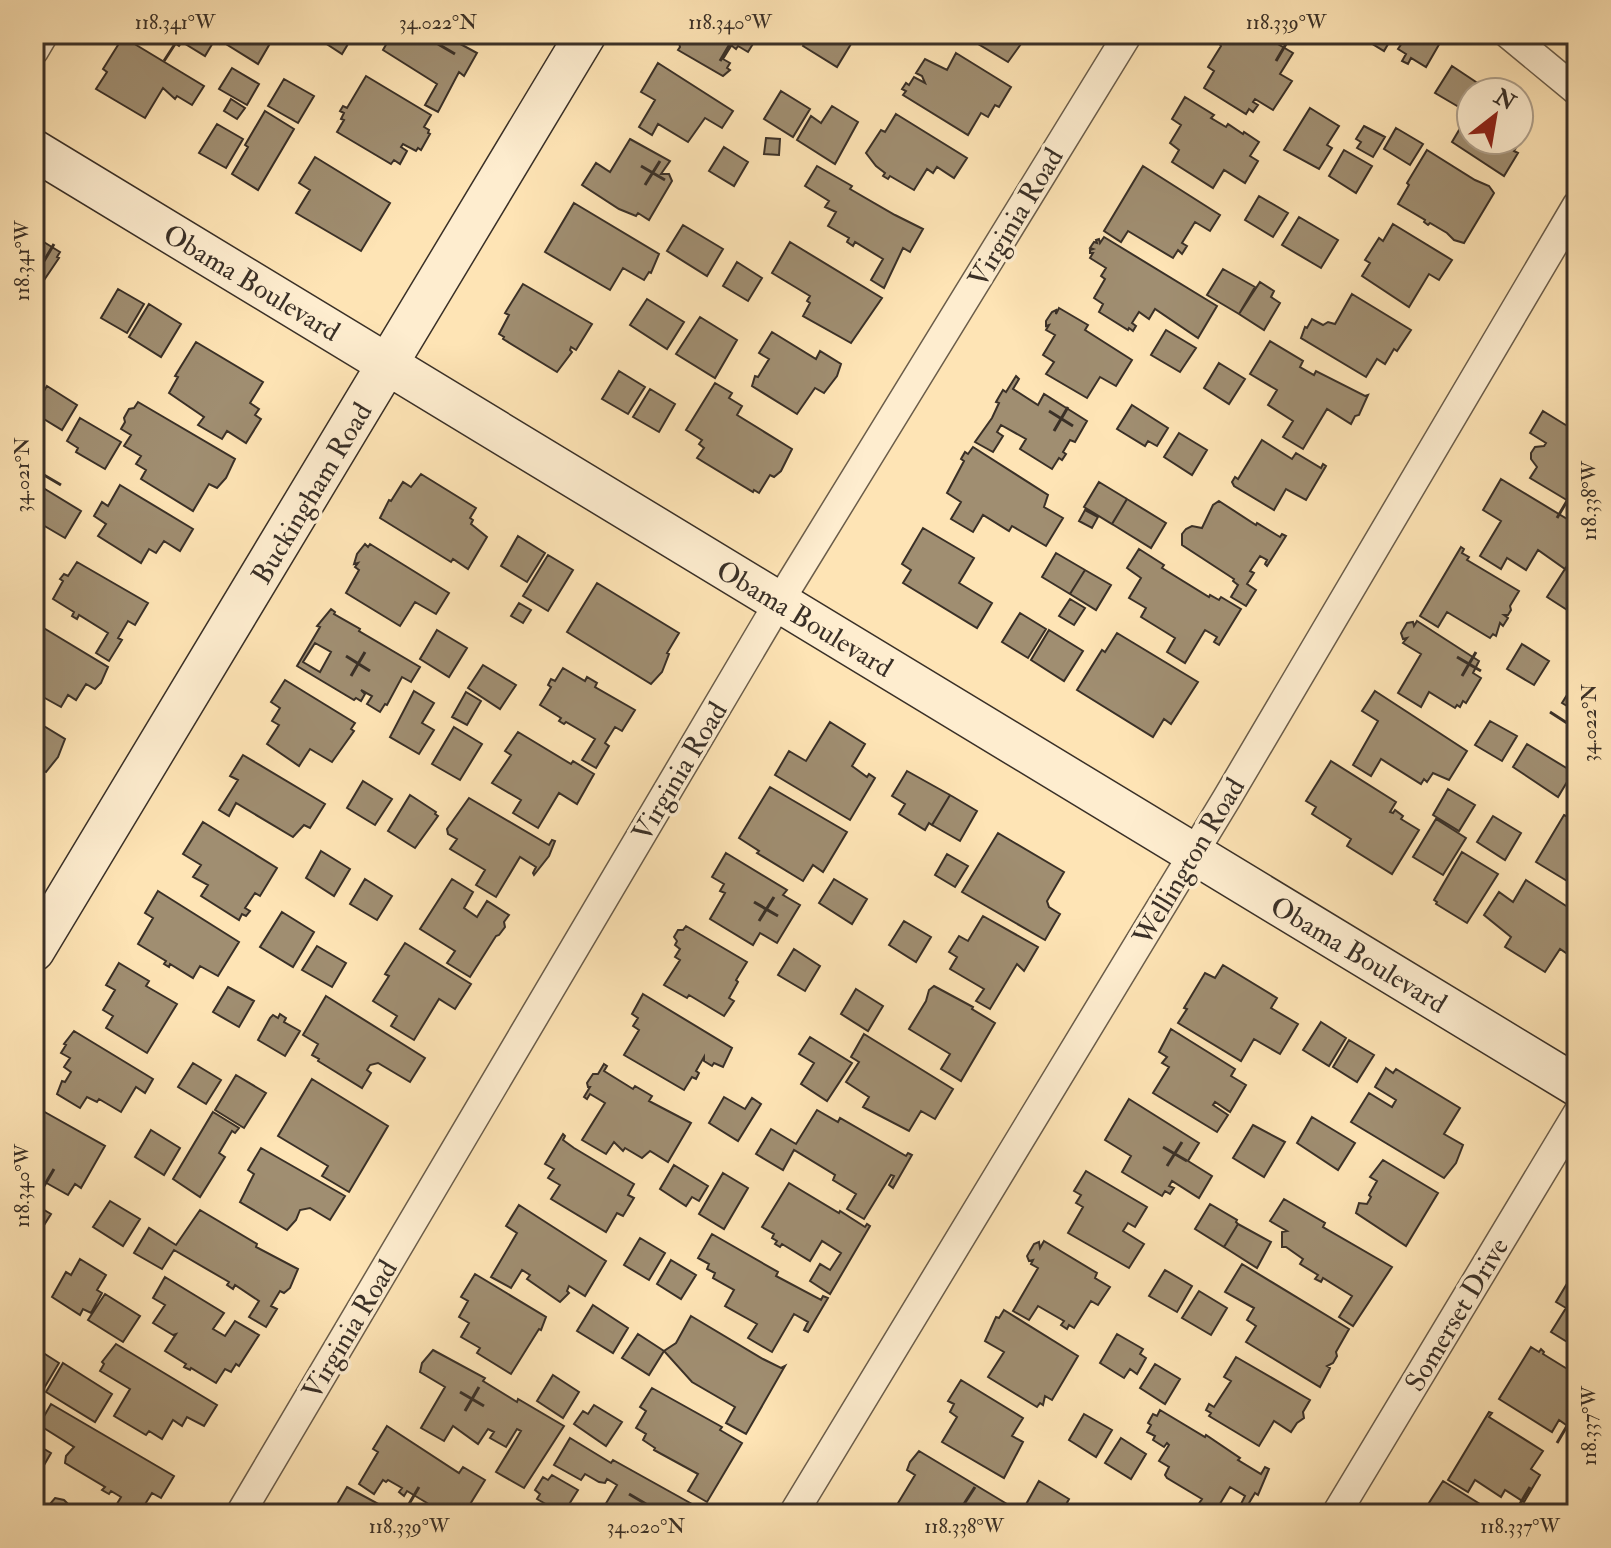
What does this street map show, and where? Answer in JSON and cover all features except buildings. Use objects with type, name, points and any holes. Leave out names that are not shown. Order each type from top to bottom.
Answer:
[{"type":"main road","name":"Buckingham Road","points":[[34,951],[586,34]]},
{"type":"main road","name":"Obama Boulevard","points":[[34,150],[1577,1086]]},
{"type":"street","points":[[34,51],[44,34]]},
{"type":"street","name":"Virginia Road","points":[[240,1514],[779,602],[1128,34]]},
{"type":"street","points":[[1508,34],[1577,91]]},
{"type":"street","name":"Wellington Road","points":[[793,1514],[1193,854],[1577,205]]},
{"type":"street","name":"Somerset Drive","points":[[1336,1514],[1577,1114]]}]
